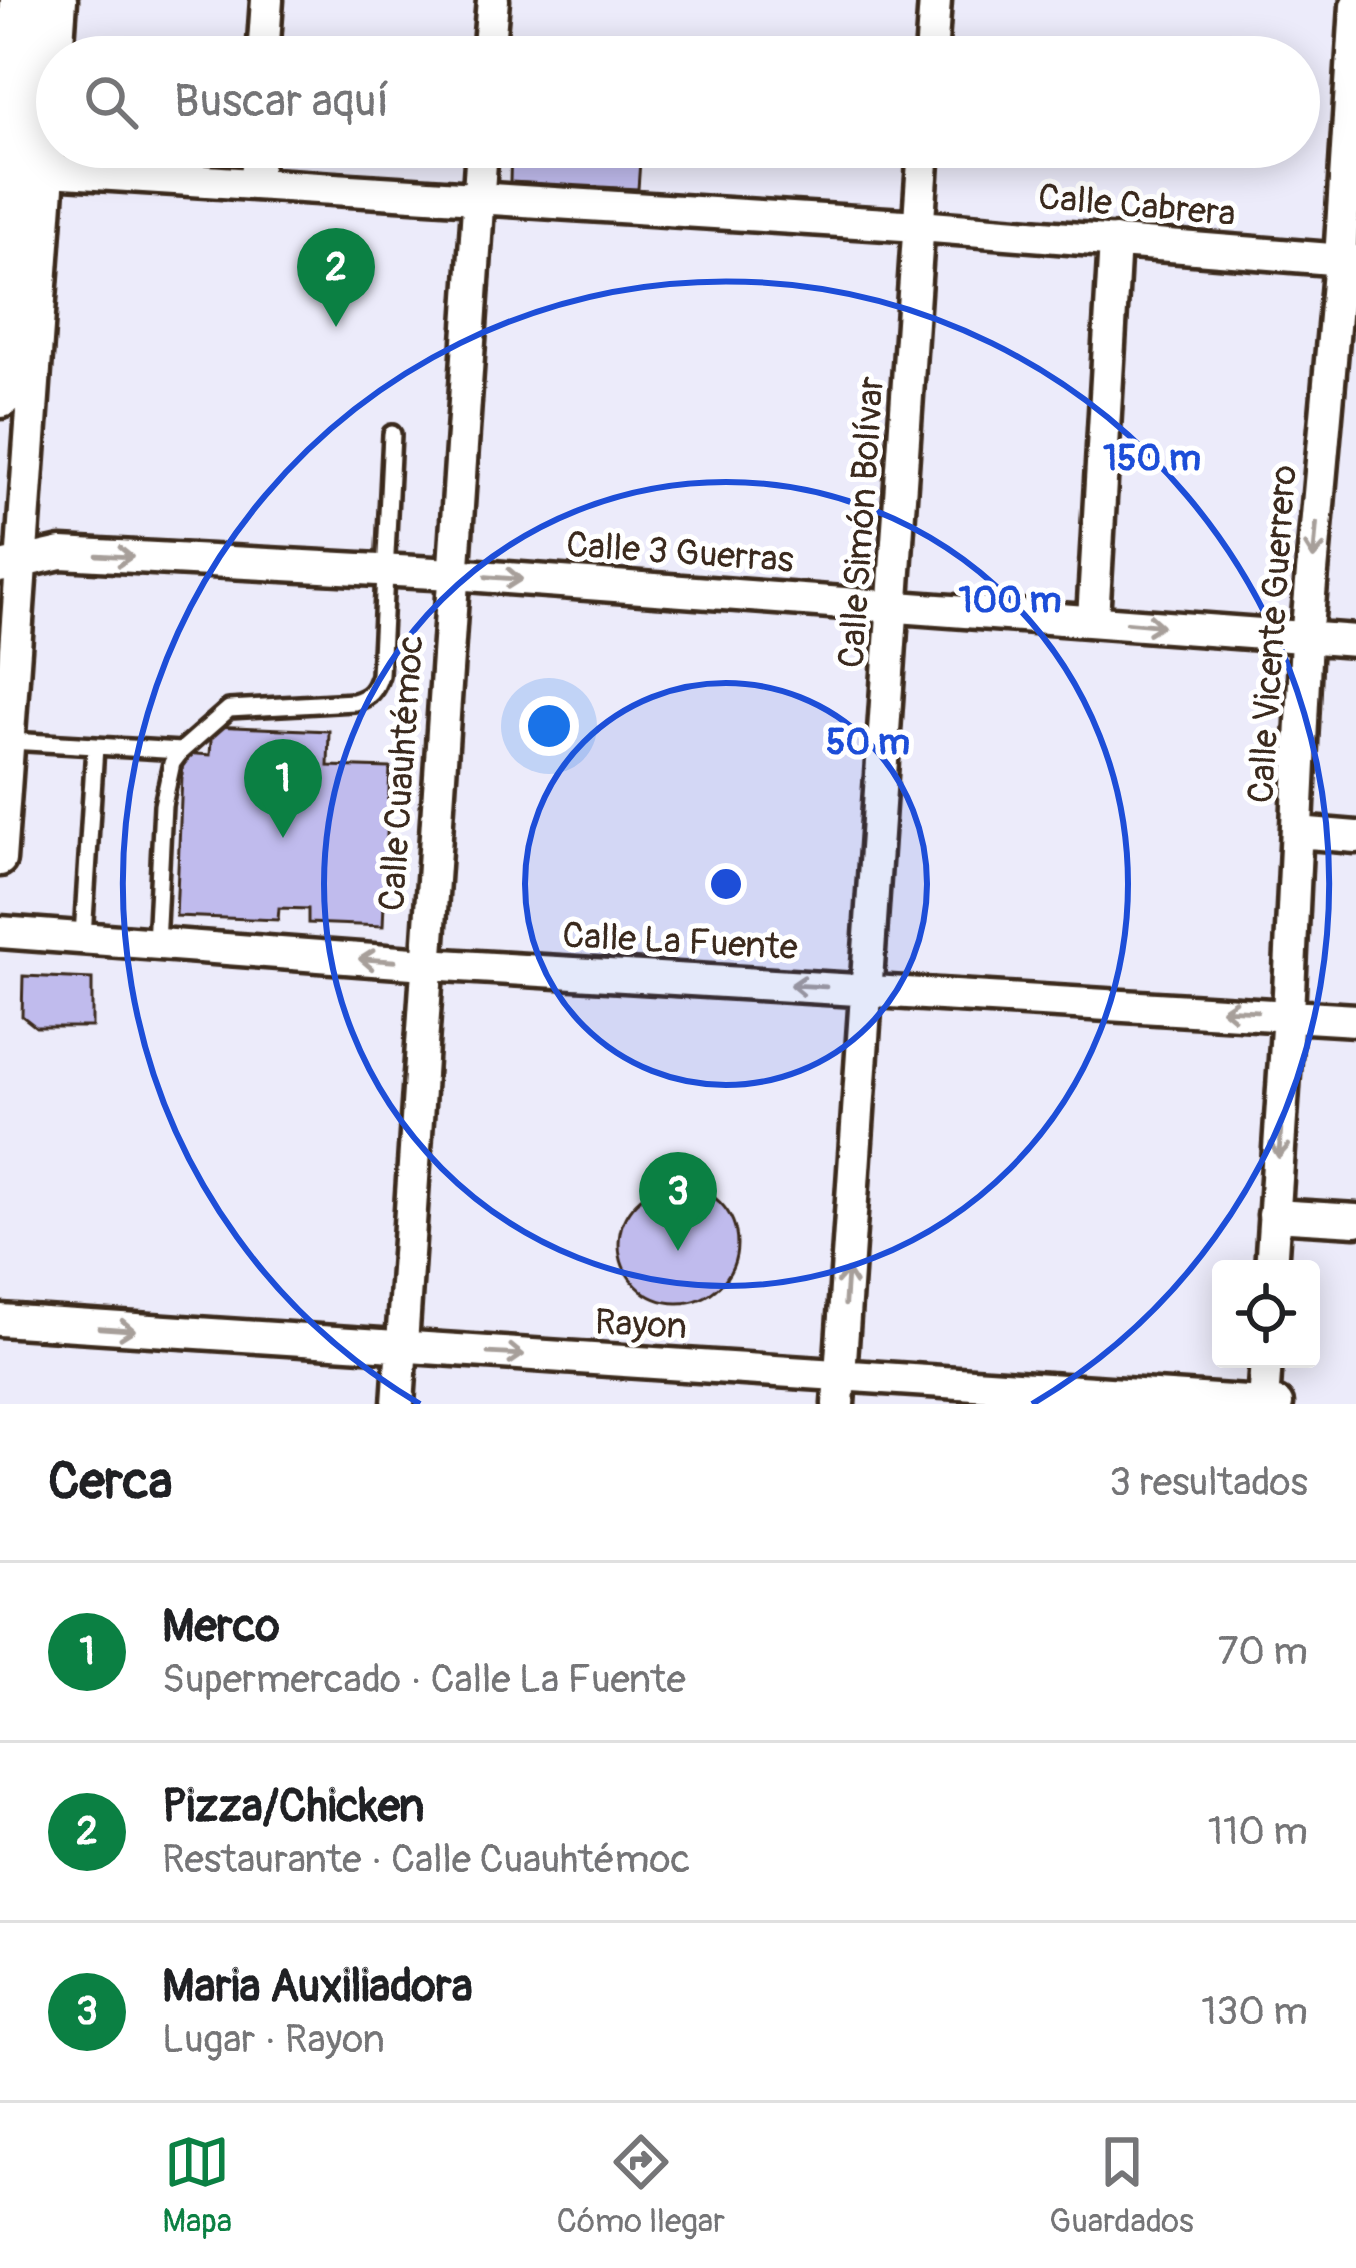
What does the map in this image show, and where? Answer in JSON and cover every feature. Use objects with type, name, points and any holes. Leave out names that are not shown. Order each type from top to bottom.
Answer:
[{"type":"main road","points":[[0,393],[25,0]]},
{"type":"street","points":[[59,36],[61,0]]},
{"type":"street","points":[[264,36],[267,0]]},
{"type":"street","points":[[490,36],[493,0]]},
{"type":"street","points":[[932,36],[935,0]]},
{"type":"street","name":"Calle Vicente Guerrero","points":[[1272,1260],[1306,639],[1348,260],[1356,6]]},
{"type":"street","points":[[0,860],[10,741],[11,563],[49,168]]},
{"type":"street","points":[[256,182],[257,168]]},
{"type":"street","name":"Calle Cuauhtémoc","points":[[398,1404],[480,168]]},
{"type":"street","name":"Calle Simón Bolívar","points":[[839,1389],[923,168]]},
{"type":"street","name":"Calle Cabrera","points":[[49,171],[919,226],[1348,260]]},
{"type":"street","points":[[1093,619],[1115,241]]},
{"type":"street","name":"Calle 3 Guerras","points":[[11,563],[61,553],[453,574],[1356,641]]},
{"type":"street","points":[[1297,832],[1356,837]]},
{"type":"street","name":"Calle La Fuente","points":[[0,932],[426,964],[1356,1020]]},
{"type":"street","points":[[1274,1215],[1356,1220]]},
{"type":"street","name":"Rayon","points":[[0,1321],[401,1348],[839,1389],[1277,1404]]},
{"type":"street","points":[[1263,1403],[1265,1368]]},
{"type":"lane","points":[[155,944],[163,805],[167,780],[181,751],[229,709],[367,698],[376,689],[392,434]]},
{"type":"lane","points":[[10,741],[181,751]]},
{"type":"lane","points":[[82,937],[95,747]]},
{"type":"building","points":[[510,168],[640,168],[638,189],[510,182]]},
{"type":"building","points":[[212,726],[329,731],[328,766],[390,768],[383,926],[308,923],[308,909],[279,908],[278,920],[176,916],[183,753],[210,755]]},
{"type":"building","points":[[23,976],[92,979],[92,1027],[36,1027],[22,1016]]},
{"type":"building","points":[[678,1185],[711,1195],[727,1211],[737,1244],[727,1277],[711,1293],[678,1303],[645,1293],[629,1277],[619,1244],[629,1211],[645,1195]]},
{"type":"place","name":"Pizza/Chicken","points":[[336,327]]},
{"type":"place","name":"Merco","points":[[283,838]]},
{"type":"place","name":"Maria Auxiliadora","points":[[678,1251]]}]
